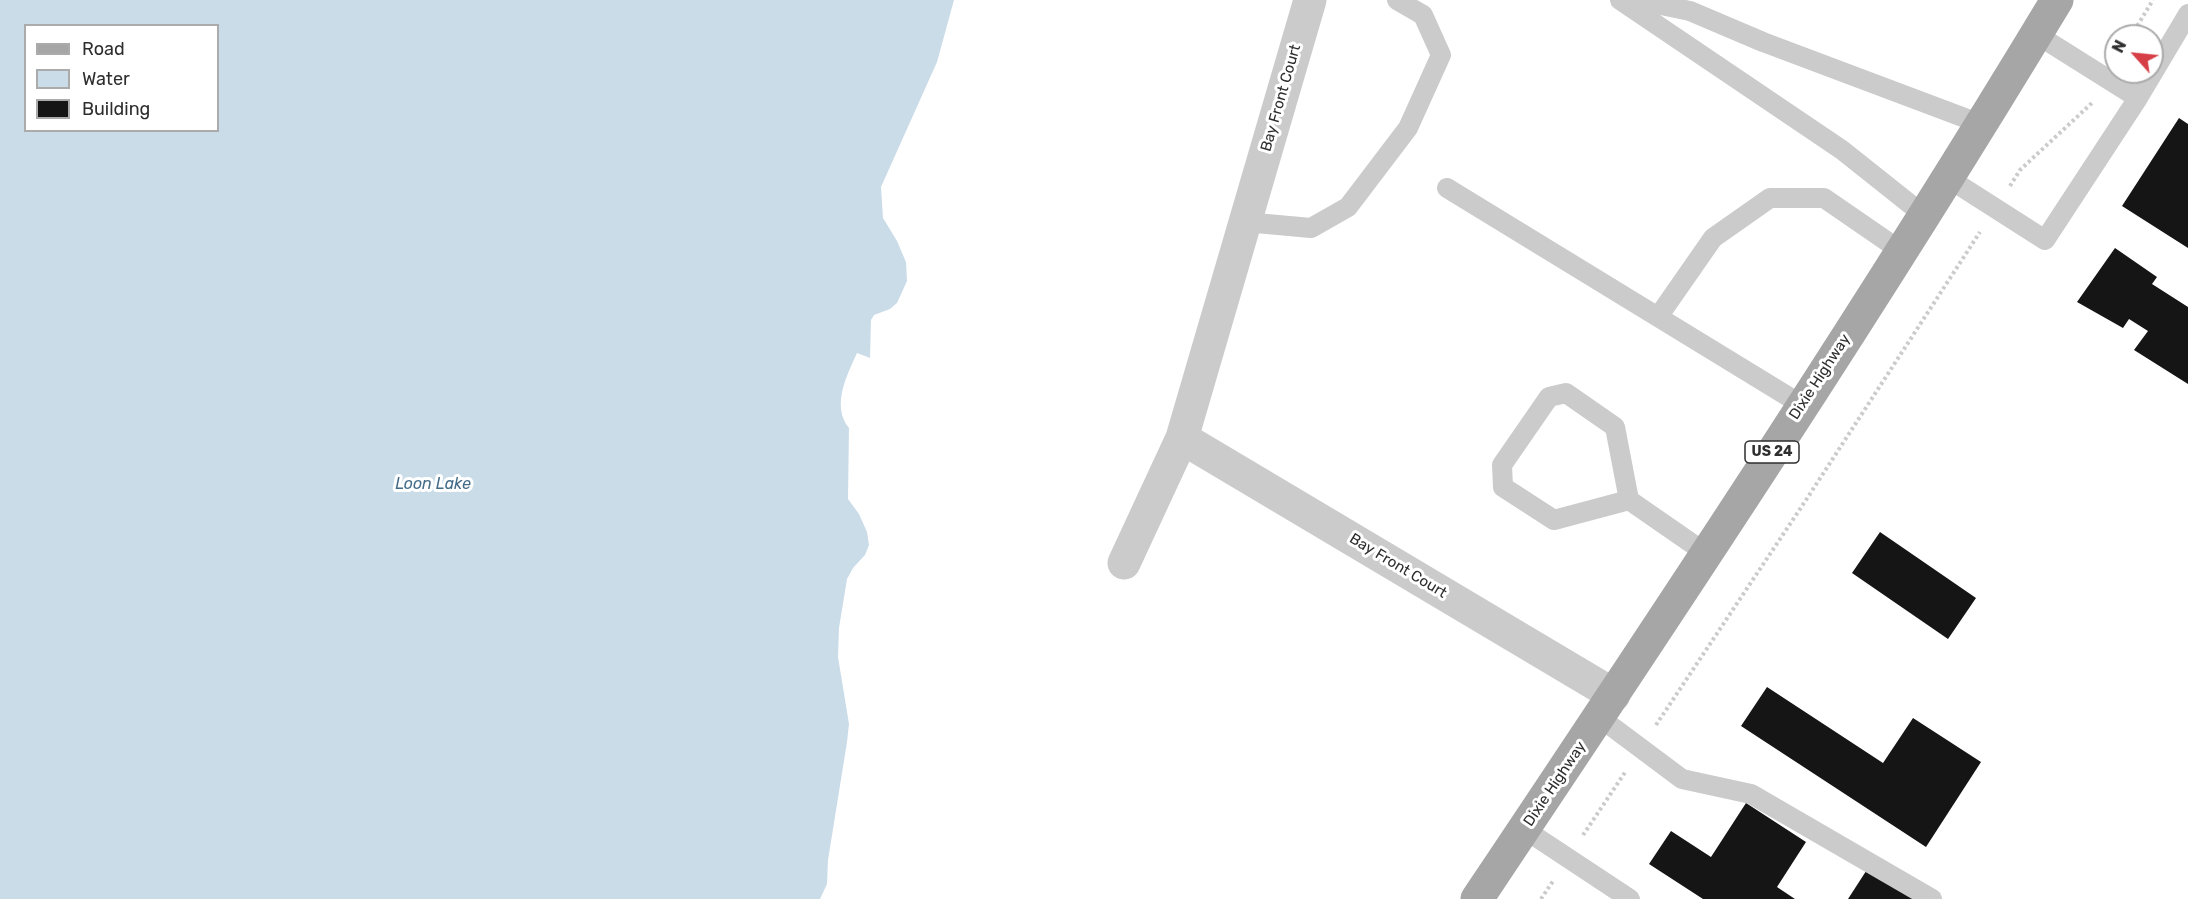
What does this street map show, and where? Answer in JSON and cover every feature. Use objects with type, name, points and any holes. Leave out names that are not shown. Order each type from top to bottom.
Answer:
[{"type":"main road","name":"Dixie Highway","points":[[1477,899],[1707,554],[1925,216],[2057,0]]},
{"type":"street","name":"Bay Front Court","points":[[1124,564],[1182,438],[1310,0]]},
{"type":"street","name":"Bay Front Court","points":[[1182,438],[1607,706]]},
{"type":"lane","points":[[1245,222],[1311,228],[1348,207],[1408,128],[1441,55],[1423,15],[1397,0]]},
{"type":"lane","points":[[1620,0],[1842,150],[1925,216]]},
{"type":"lane","points":[[1637,0],[1690,11],[1762,42],[1981,124]]},
{"type":"lane","points":[[1948,178],[2045,240],[2138,98],[2188,14]]},
{"type":"lane","points":[[2036,34],[2104,76]]},
{"type":"lane","points":[[2116,84],[2138,98]]},
{"type":"lane","points":[[1447,188],[1802,405]]},
{"type":"lane","points":[[1658,317],[1713,238],[1770,198],[1824,198],[1901,251]]},
{"type":"lane","points":[[1629,500],[1554,520],[1503,487],[1502,465],[1549,397],[1566,393],[1615,427],[1629,500],[1707,554]]},
{"type":"lane","points":[[1607,706],[1641,748],[1682,779],[1751,794],[1932,899]]},
{"type":"lane","points":[[1524,829],[1630,899]]},
{"type":"path","points":[[2138,24],[2153,0]]},
{"type":"path","points":[[1541,899],[1813,490],[2020,170],[2092,104],[2104,83]]},
{"type":"water","name":"Loon Lake","points":[[0,0],[954,0],[937,62],[881,187],[883,218],[906,262],[907,281],[897,303],[890,309],[874,315],[871,320],[870,358],[857,353],[845,381],[841,400],[841,410],[849,428],[848,499],[859,514],[867,532],[869,545],[865,555],[847,579],[839,628],[838,657],[849,724],[828,860],[827,884],[820,899],[0,899]]},
{"type":"building","points":[[2179,118],[2188,124],[2188,248],[2122,206]]},
{"type":"building","points":[[2115,248],[2157,277],[2152,284],[2188,307],[2188,384],[2134,350],[2148,331],[2129,319],[2123,328],[2077,302]]},
{"type":"building","points":[[1880,532],[1976,598],[1948,639],[1852,573]]},
{"type":"building","points":[[1767,687],[1883,763],[1913,718],[1981,762],[1926,847],[1741,726]]},
{"type":"building","points":[[1746,803],[1806,842],[1777,887],[1795,899],[1703,899],[1649,864],[1671,831],[1711,857]]},
{"type":"building","points":[[1870,865],[1923,899],[1848,899]]}]
